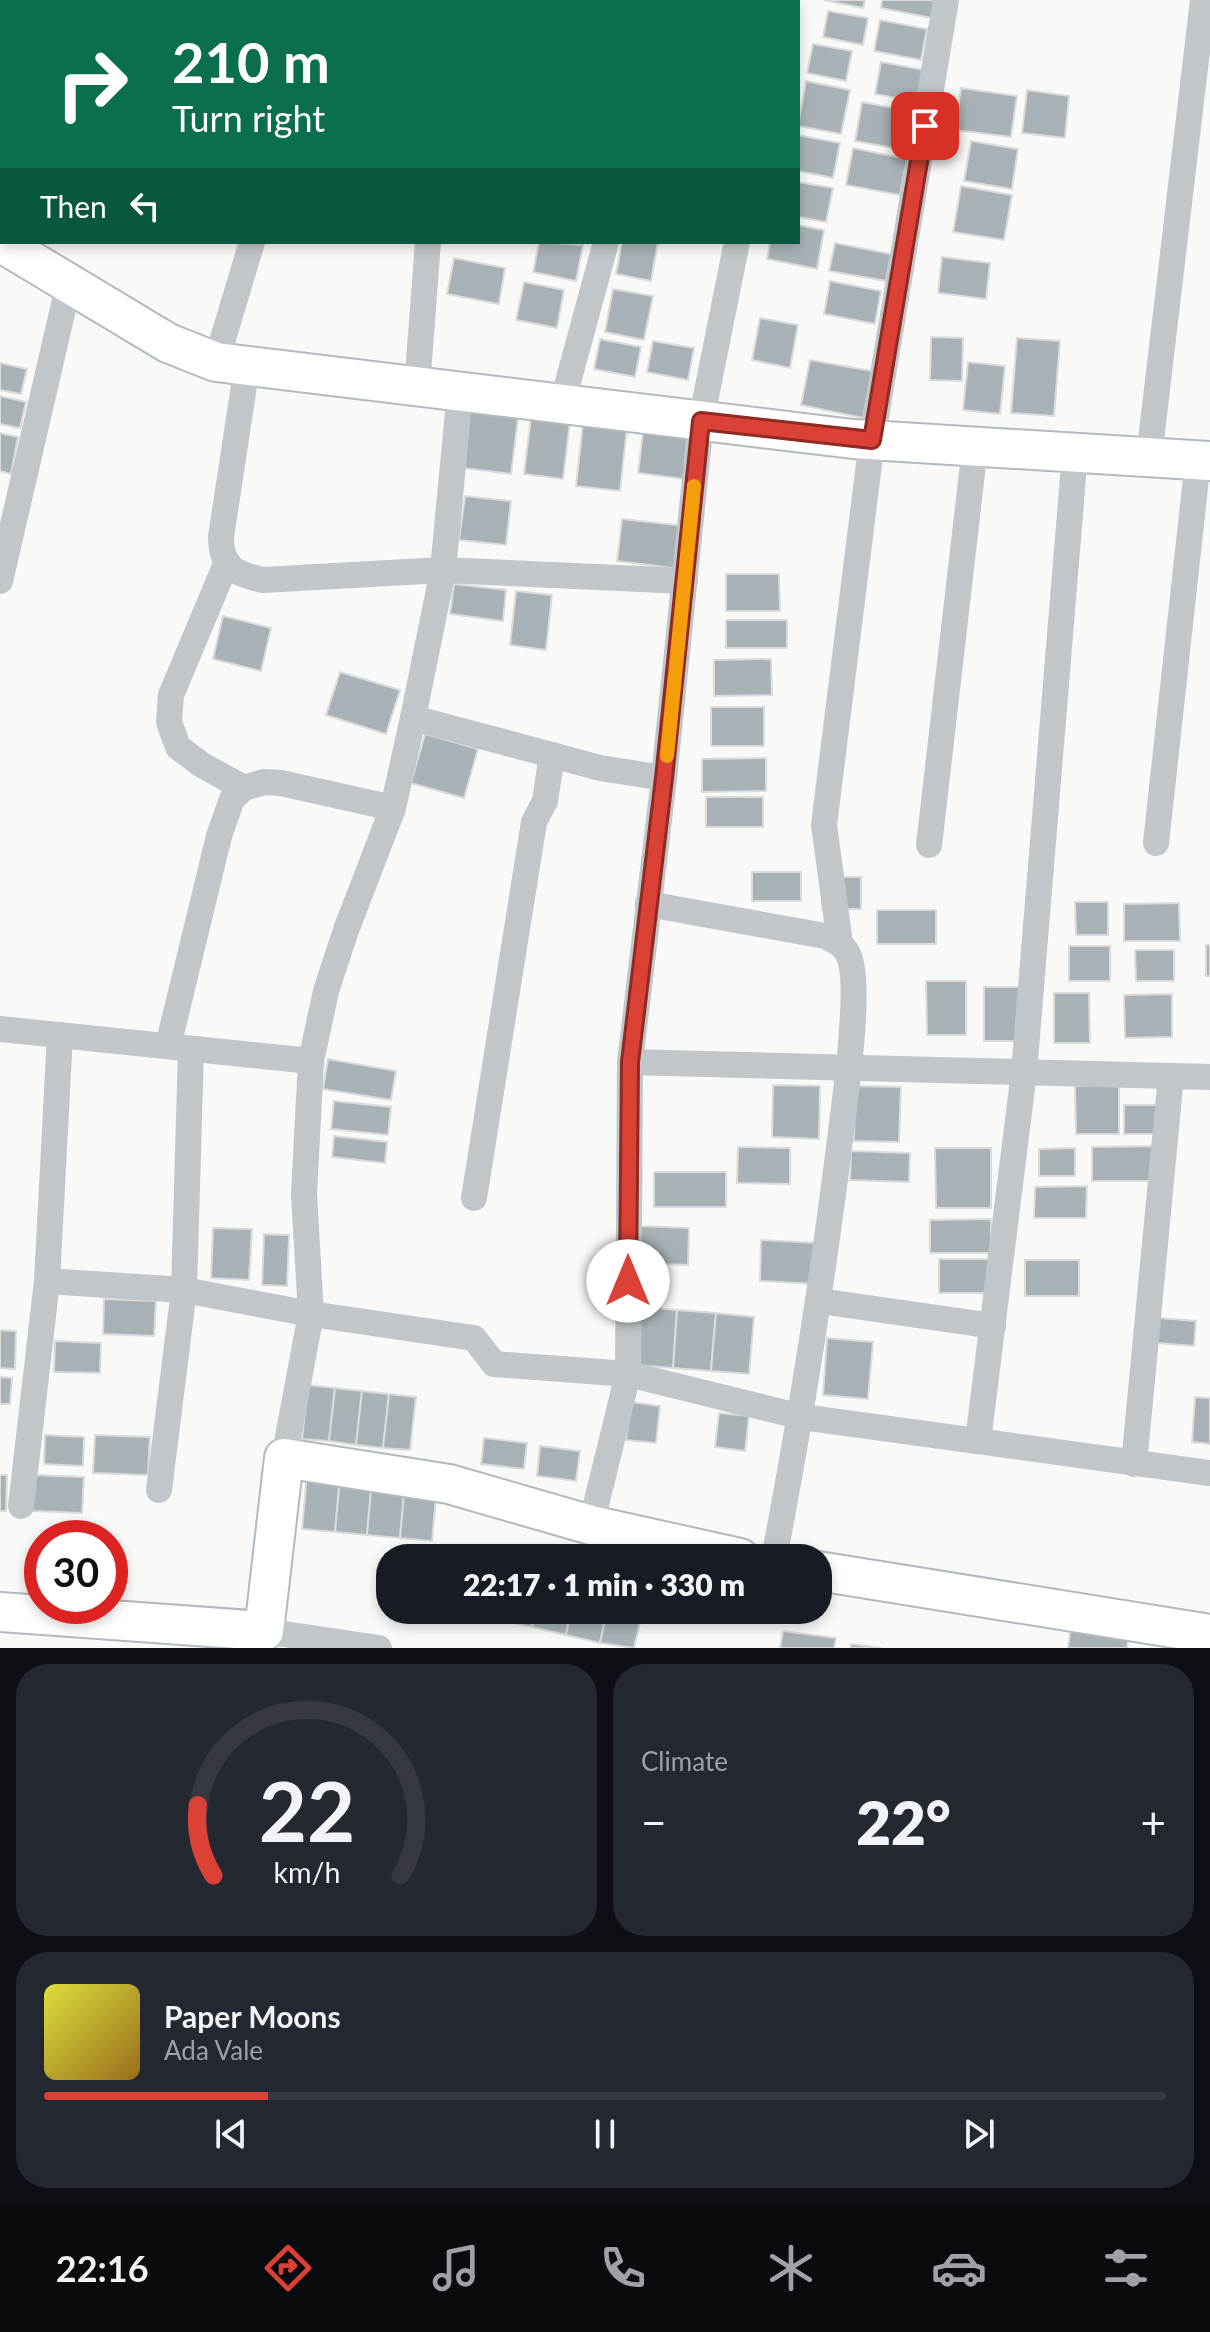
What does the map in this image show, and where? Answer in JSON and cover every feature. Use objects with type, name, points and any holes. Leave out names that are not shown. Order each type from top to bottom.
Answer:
[{"type":"main road","points":[[3,244],[168,343],[232,364],[872,440],[1204,461]]},
{"type":"main road","points":[[0,1612],[264,1639],[284,1458],[449,1484],[591,1525],[677,1544]]},
{"type":"main road","points":[[832,1573],[1210,1634]]},
{"type":"street","points":[[777,1544],[802,1417],[820,1301],[849,1070],[854,977],[848,954],[840,943],[824,825],[872,440],[946,0]]},
{"type":"street","points":[[1149,457],[1203,0]]},
{"type":"street","points":[[252,244],[232,364],[221,537],[221,555],[226,564],[239,573],[263,580],[443,570],[685,581]]},
{"type":"street","points":[[417,387],[428,244]]},
{"type":"street","points":[[562,404],[605,244]]},
{"type":"street","points":[[591,1525],[628,1374],[630,1062],[664,778],[701,421],[737,244]]},
{"type":"street","points":[[0,581],[69,283]]},
{"type":"street","points":[[284,1458],[311,1314],[304,1194],[311,1061],[326,991],[393,808],[443,570],[460,391]]},
{"type":"street","points":[[929,845],[975,447]]},
{"type":"street","points":[[978,1441],[1024,1072],[1075,453]]},
{"type":"street","points":[[1156,843],[1204,461]]},
{"type":"street","points":[[226,564],[171,695],[169,722],[178,747],[202,765],[244,788]]},
{"type":"street","points":[[413,718],[600,768],[664,778]]},
{"type":"street","points":[[474,1198],[534,822],[545,801],[552,755]]},
{"type":"street","points":[[159,1490],[184,1290],[180,1047],[219,836],[232,799],[244,788],[264,782],[393,808]]},
{"type":"street","points":[[648,904],[801,930],[840,943]]},
{"type":"street","points":[[0,1029],[311,1061]]},
{"type":"street","points":[[21,1506],[47,1281],[60,1035]]},
{"type":"street","points":[[630,1062],[1210,1077]]},
{"type":"street","points":[[1134,1464],[1171,1076]]},
{"type":"street","points":[[47,1281],[184,1290],[311,1314],[474,1338],[494,1364],[628,1374],[802,1417],[1210,1473]]},
{"type":"street","points":[[820,1301],[993,1326]]},
{"type":"street","points":[[264,1639],[379,1648]]},
{"type":"building","points":[[824,0],[865,0],[863,8]]},
{"type":"building","points":[[882,0],[935,0],[932,18],[881,8]]},
{"type":"building","points":[[828,11],[868,18],[863,45],[823,37]]},
{"type":"building","points":[[880,20],[927,29],[921,60],[874,51]]},
{"type":"building","points":[[813,44],[852,51],[846,81],[807,73]]},
{"type":"building","points":[[881,62],[924,70],[918,102],[875,94]]},
{"type":"building","points":[[806,81],[850,90],[841,134],[800,126]]},
{"type":"building","points":[[961,88],[1017,96],[1011,137],[955,130]]},
{"type":"building","points":[[1027,90],[1069,96],[1065,138],[1022,133]]},
{"type":"building","points":[[862,102],[916,112],[909,151],[855,141]]},
{"type":"building","points":[[800,135],[840,143],[833,178],[800,171]]},
{"type":"building","points":[[971,141],[1018,149],[1012,189],[964,181]]},
{"type":"building","points":[[853,148],[907,159],[900,195],[846,185]]},
{"type":"building","points":[[800,182],[833,188],[826,222],[800,217]]},
{"type":"building","points":[[961,186],[1012,195],[1004,240],[953,232]]},
{"type":"building","points":[[800,225],[824,230],[817,269],[767,259],[770,244],[800,244]]},
{"type":"building","points":[[835,243],[891,254],[886,281],[829,271]]},
{"type":"building","points":[[539,244],[583,245],[576,281],[533,272]]},
{"type":"building","points":[[622,244],[658,244],[651,281],[616,274]]},
{"type":"building","points":[[942,257],[990,263],[986,299],[938,293]]},
{"type":"building","points":[[454,258],[505,268],[499,304],[447,294]]},
{"type":"building","points":[[830,281],[881,291],[875,324],[824,314]]},
{"type":"building","points":[[524,282],[564,290],[557,328],[516,320]]},
{"type":"building","points":[[613,289],[653,296],[644,340],[605,332]]},
{"type":"building","points":[[760,318],[798,325],[790,368],[752,360]]},
{"type":"building","points":[[931,337],[963,338],[962,381],[930,380]]},
{"type":"building","points":[[1017,338],[1060,341],[1054,416],[1011,413]]},
{"type":"building","points":[[600,339],[641,347],[635,377],[594,369]]},
{"type":"building","points":[[653,341],[694,348],[688,380],[647,372]]},
{"type":"building","points":[[810,360],[872,371],[863,418],[801,405]]},
{"type":"building","points":[[968,362],[1005,366],[1000,414],[963,410]]},
{"type":"building","points":[[0,363],[27,369],[21,394],[0,390]]},
{"type":"building","points":[[0,396],[26,402],[20,428],[0,424]]},
{"type":"building","points":[[470,405],[519,410],[511,474],[463,468]]},
{"type":"building","points":[[531,417],[570,422],[563,479],[524,474]]},
{"type":"building","points":[[583,423],[627,428],[620,491],[576,486]]},
{"type":"building","points":[[643,432],[696,438],[691,480],[638,473]]},
{"type":"building","points":[[0,433],[18,437],[11,474],[0,471]]},
{"type":"building","points":[[465,496],[511,501],[506,545],[459,540]]},
{"type":"building","points":[[622,519],[685,526],[680,569],[617,561]]},
{"type":"building","points":[[726,574],[779,574],[780,611],[726,611]]},
{"type":"building","points":[[454,584],[506,590],[503,621],[450,614]]},
{"type":"building","points":[[516,591],[552,595],[546,650],[510,645]]},
{"type":"building","points":[[223,616],[271,628],[261,671],[213,659]]},
{"type":"building","points":[[726,620],[787,620],[787,648],[726,648]]},
{"type":"building","points":[[771,659],[772,695],[714,696],[714,660]]},
{"type":"building","points":[[340,672],[400,690],[386,734],[326,715]]},
{"type":"building","points":[[711,707],[764,707],[764,746],[711,746]]},
{"type":"building","points":[[425,734],[478,749],[464,798],[411,783]]},
{"type":"building","points":[[766,758],[766,791],[702,792],[702,759]]},
{"type":"building","points":[[706,797],[763,797],[763,827],[706,827]]},
{"type":"building","points":[[752,872],[801,872],[801,901],[752,901]]},
{"type":"building","points":[[823,877],[861,877],[861,909],[822,909]]},
{"type":"building","points":[[1075,902],[1108,902],[1108,935],[1076,935]]},
{"type":"building","points":[[1179,903],[1180,941],[1124,941],[1124,904]]},
{"type":"building","points":[[877,910],[936,910],[936,944],[877,944]]},
{"type":"building","points":[[1206,945],[1210,945],[1210,976],[1206,976]]},
{"type":"building","points":[[1069,946],[1110,946],[1110,981],[1069,981]]},
{"type":"building","points":[[1135,950],[1174,950],[1174,981],[1136,981]]},
{"type":"building","points":[[926,981],[966,981],[966,1035],[927,1035]]},
{"type":"building","points":[[984,987],[1023,987],[1023,1041],[984,1041]]},
{"type":"building","points":[[1054,993],[1089,993],[1090,1043],[1054,1043]]},
{"type":"building","points":[[1172,994],[1172,1037],[1125,1038],[1124,995]]},
{"type":"building","points":[[328,1059],[396,1071],[391,1100],[323,1089]]},
{"type":"building","points":[[773,1085],[820,1086],[819,1139],[772,1137]]},
{"type":"building","points":[[1119,1085],[1119,1134],[1076,1134],[1075,1086]]},
{"type":"building","points":[[855,1086],[901,1087],[899,1142],[854,1141]]},
{"type":"building","points":[[334,1101],[391,1107],[388,1135],[331,1129]]},
{"type":"building","points":[[1124,1105],[1158,1105],[1158,1134],[1124,1134]]},
{"type":"building","points":[[334,1136],[387,1142],[385,1163],[332,1157]]},
{"type":"building","points":[[1155,1146],[1156,1181],[1092,1181],[1092,1147]]},
{"type":"building","points":[[738,1147],[790,1148],[790,1184],[737,1183]]},
{"type":"building","points":[[935,1148],[991,1148],[991,1208],[936,1208]]},
{"type":"building","points":[[1075,1148],[1075,1176],[1039,1176],[1039,1149]]},
{"type":"building","points":[[851,1151],[910,1153],[909,1182],[850,1180]]},
{"type":"building","points":[[654,1172],[726,1172],[726,1207],[654,1207]]},
{"type":"building","points":[[1087,1186],[1086,1218],[1034,1218],[1035,1187]]},
{"type":"building","points":[[991,1219],[991,1253],[930,1253],[930,1220]]},
{"type":"building","points":[[639,1226],[689,1228],[688,1265],[638,1263]]},
{"type":"building","points":[[213,1228],[252,1229],[249,1280],[211,1278]]},
{"type":"building","points":[[264,1234],[289,1235],[287,1286],[262,1285]]},
{"type":"building","points":[[761,1240],[818,1243],[816,1284],[760,1281]]},
{"type":"building","points":[[939,1259],[992,1259],[993,1293],[939,1293]]},
{"type":"building","points":[[1025,1260],[1079,1260],[1079,1296],[1025,1296]]},
{"type":"building","points":[[104,1299],[156,1301],[154,1336],[103,1334]]},
{"type":"building","points":[[639,1307],[677,1310],[673,1368],[635,1365]]},
{"type":"building","points":[[677,1310],[716,1313],[711,1371],[673,1368]]},
{"type":"building","points":[[716,1313],[754,1317],[749,1374],[711,1371]]},
{"type":"building","points":[[1159,1318],[1196,1321],[1194,1346],[1157,1343]]},
{"type":"building","points":[[0,1330],[16,1331],[15,1369],[0,1368]]},
{"type":"building","points":[[827,1338],[873,1342],[868,1399],[823,1395]]},
{"type":"building","points":[[55,1341],[101,1343],[100,1373],[54,1372]]},
{"type":"building","points":[[0,1377],[12,1378],[10,1404],[0,1404]]},
{"type":"building","points":[[308,1385],[335,1388],[329,1441],[302,1439]]},
{"type":"building","points":[[335,1388],[362,1391],[356,1445],[329,1441]]},
{"type":"building","points":[[362,1391],[389,1394],[383,1448],[356,1445]]},
{"type":"building","points":[[389,1394],[416,1397],[410,1450],[383,1448]]},
{"type":"building","points":[[1195,1397],[1210,1398],[1210,1444],[1192,1442]]},
{"type":"building","points":[[631,1402],[660,1406],[656,1443],[626,1440]]},
{"type":"building","points":[[719,1413],[749,1416],[745,1451],[715,1447]]},
{"type":"building","points":[[45,1435],[84,1437],[83,1466],[44,1464]]},
{"type":"building","points":[[95,1435],[150,1437],[148,1475],[93,1473]]},
{"type":"building","points":[[484,1438],[527,1443],[524,1469],[481,1464]]},
{"type":"building","points":[[540,1446],[580,1451],[576,1481],[537,1476]]},
{"type":"building","points":[[307,1474],[340,1477],[335,1532],[302,1529]]},
{"type":"building","points":[[0,1475],[7,1475],[6,1511],[0,1511]]},
{"type":"building","points":[[34,1475],[84,1477],[82,1513],[32,1511]]},
{"type":"building","points":[[340,1477],[372,1480],[367,1535],[335,1532]]},
{"type":"building","points":[[372,1480],[405,1483],[400,1538],[367,1535]]},
{"type":"building","points":[[405,1483],[437,1486],[432,1541],[400,1538]]},
{"type":"building","points":[[533,1624],[568,1624],[566,1635],[532,1627]]},
{"type":"building","points":[[568,1624],[604,1624],[600,1643],[566,1635]]},
{"type":"building","points":[[604,1624],[640,1624],[634,1648],[600,1643]]},
{"type":"building","points":[[1071,1625],[1129,1633],[1127,1648],[1068,1648]]},
{"type":"building","points":[[783,1631],[836,1638],[834,1648],[780,1648]]},
{"type":"building","points":[[851,1644],[881,1648],[850,1648]]},
{"type":"slow traffic","points":[[667,756],[694,486]]},
{"type":"route","points":[[628,1281],[630,1062],[664,778],[701,421],[872,440],[925,126]]}]
